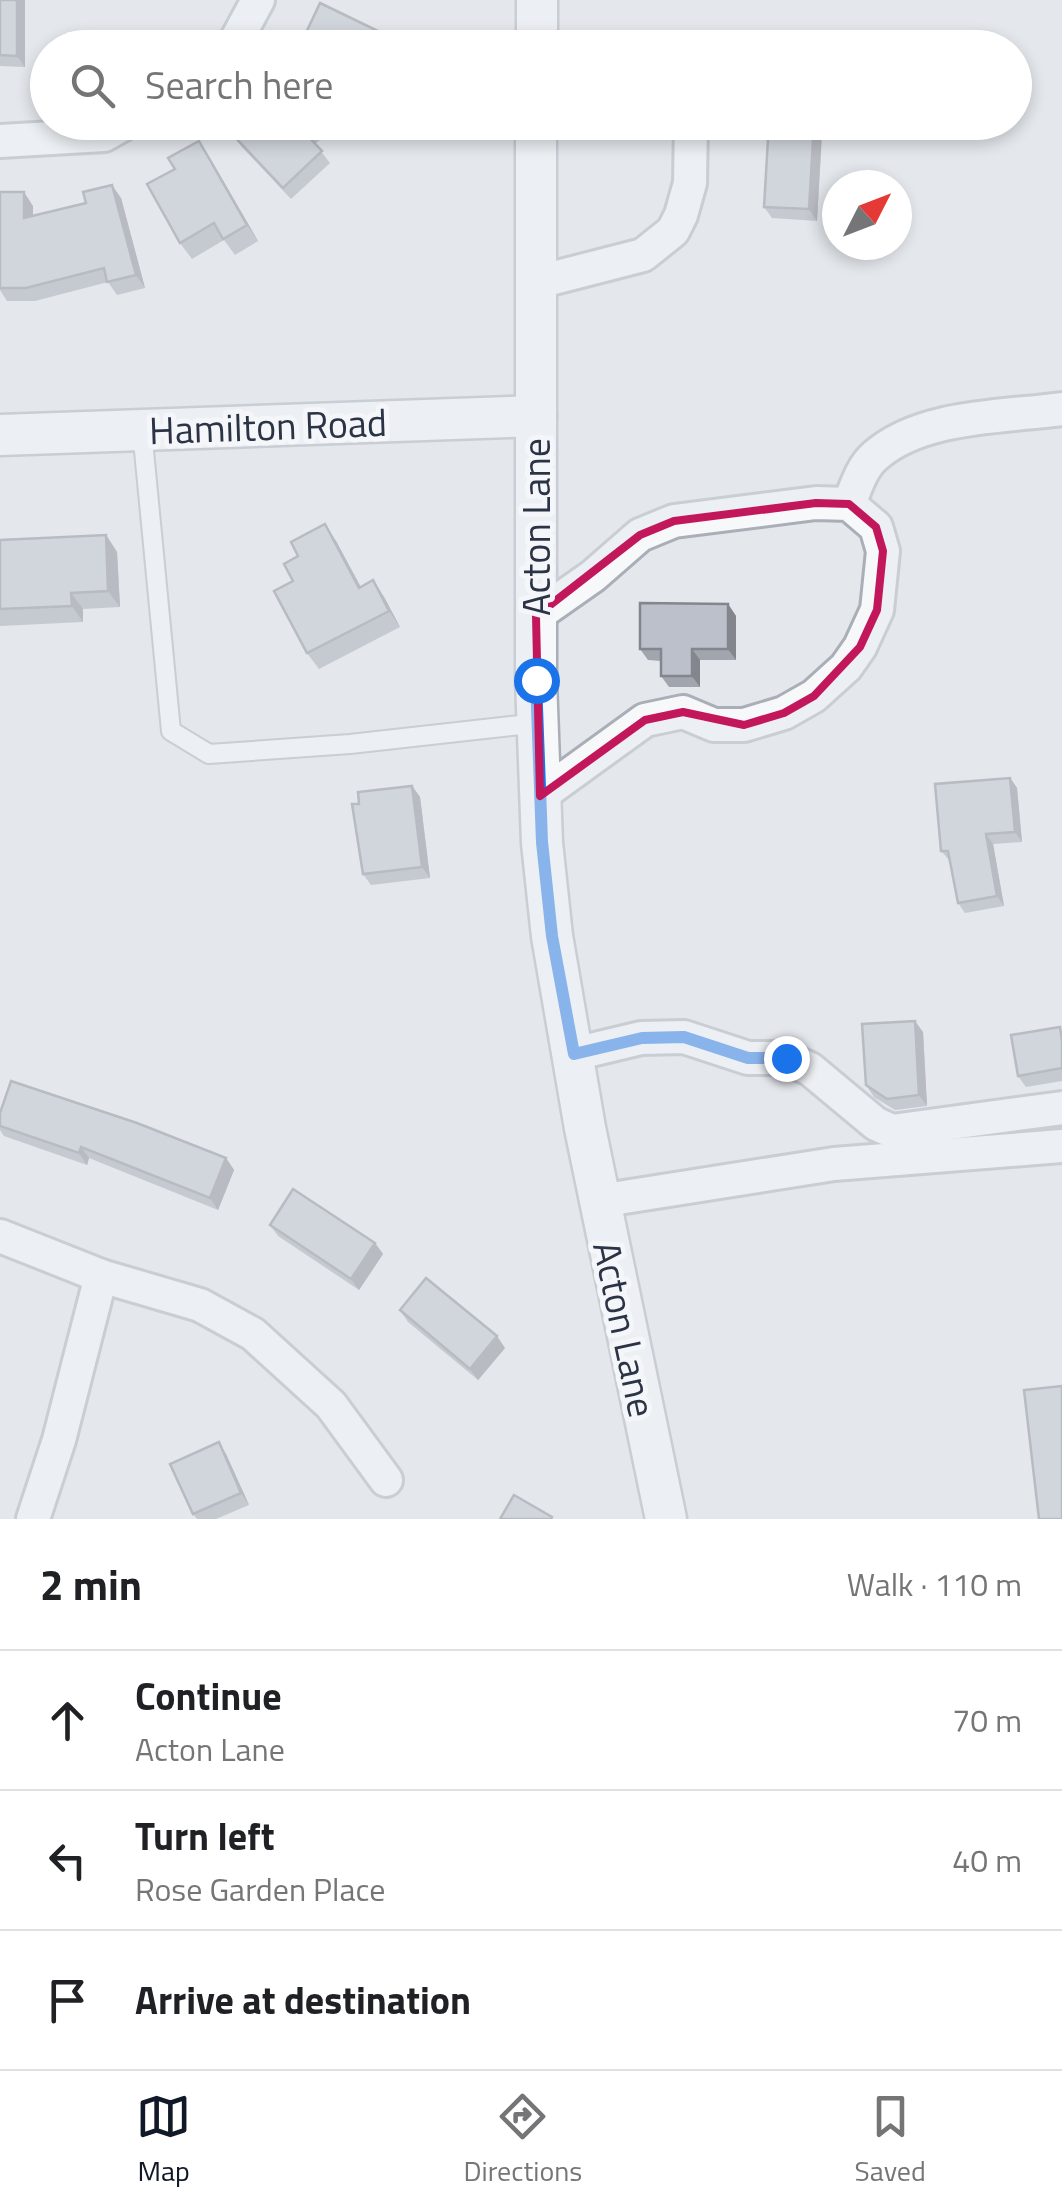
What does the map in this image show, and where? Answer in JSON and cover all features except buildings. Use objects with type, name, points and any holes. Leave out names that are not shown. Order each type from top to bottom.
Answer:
[{"type":"street","points":[[242,30],[258,0]]},
{"type":"street","points":[[537,30],[538,0]]},
{"type":"street","points":[[0,141],[30,139]]},
{"type":"street","name":"Acton Lane","points":[[536,140],[536,616],[542,842],[552,936],[599,1201],[666,1519]]},
{"type":"street","points":[[534,283],[644,255],[673,232],[690,183],[691,140]]},
{"type":"street","points":[[849,504],[864,469],[875,456],[920,428],[1062,409]]},
{"type":"street","name":"Hamilton Road","points":[[0,435],[536,416]]},
{"type":"street","points":[[536,616],[593,576],[640,535],[674,522],[816,503],[849,504],[876,527],[883,551],[877,610],[860,647],[846,667],[814,696],[784,713],[744,725],[714,724],[684,712],[645,720],[540,796]]},
{"type":"street","points":[[574,1054],[642,1038],[684,1037],[748,1058],[786,1058],[810,1069],[876,1124],[892,1130],[1062,1108]]},
{"type":"street","points":[[599,1201],[834,1164],[1062,1146]]},
{"type":"street","points":[[0,1236],[101,1276],[200,1305],[254,1334],[331,1405],[386,1480]]},
{"type":"street","points":[[34,1519],[60,1440],[101,1276]]},
{"type":"lane","points":[[142,430],[171,731],[208,754],[350,744],[538,723]]},
{"type":"highlighted area","points":[[816,503],[849,504],[876,527],[883,551],[877,610],[860,647],[814,696],[784,713],[744,725],[683,712],[645,720],[540,796],[536,616],[640,535],[674,521]]},
{"type":"route","points":[[536,680],[542,842],[552,936],[574,1054],[642,1038],[684,1037],[748,1058],[786,1058]]}]
